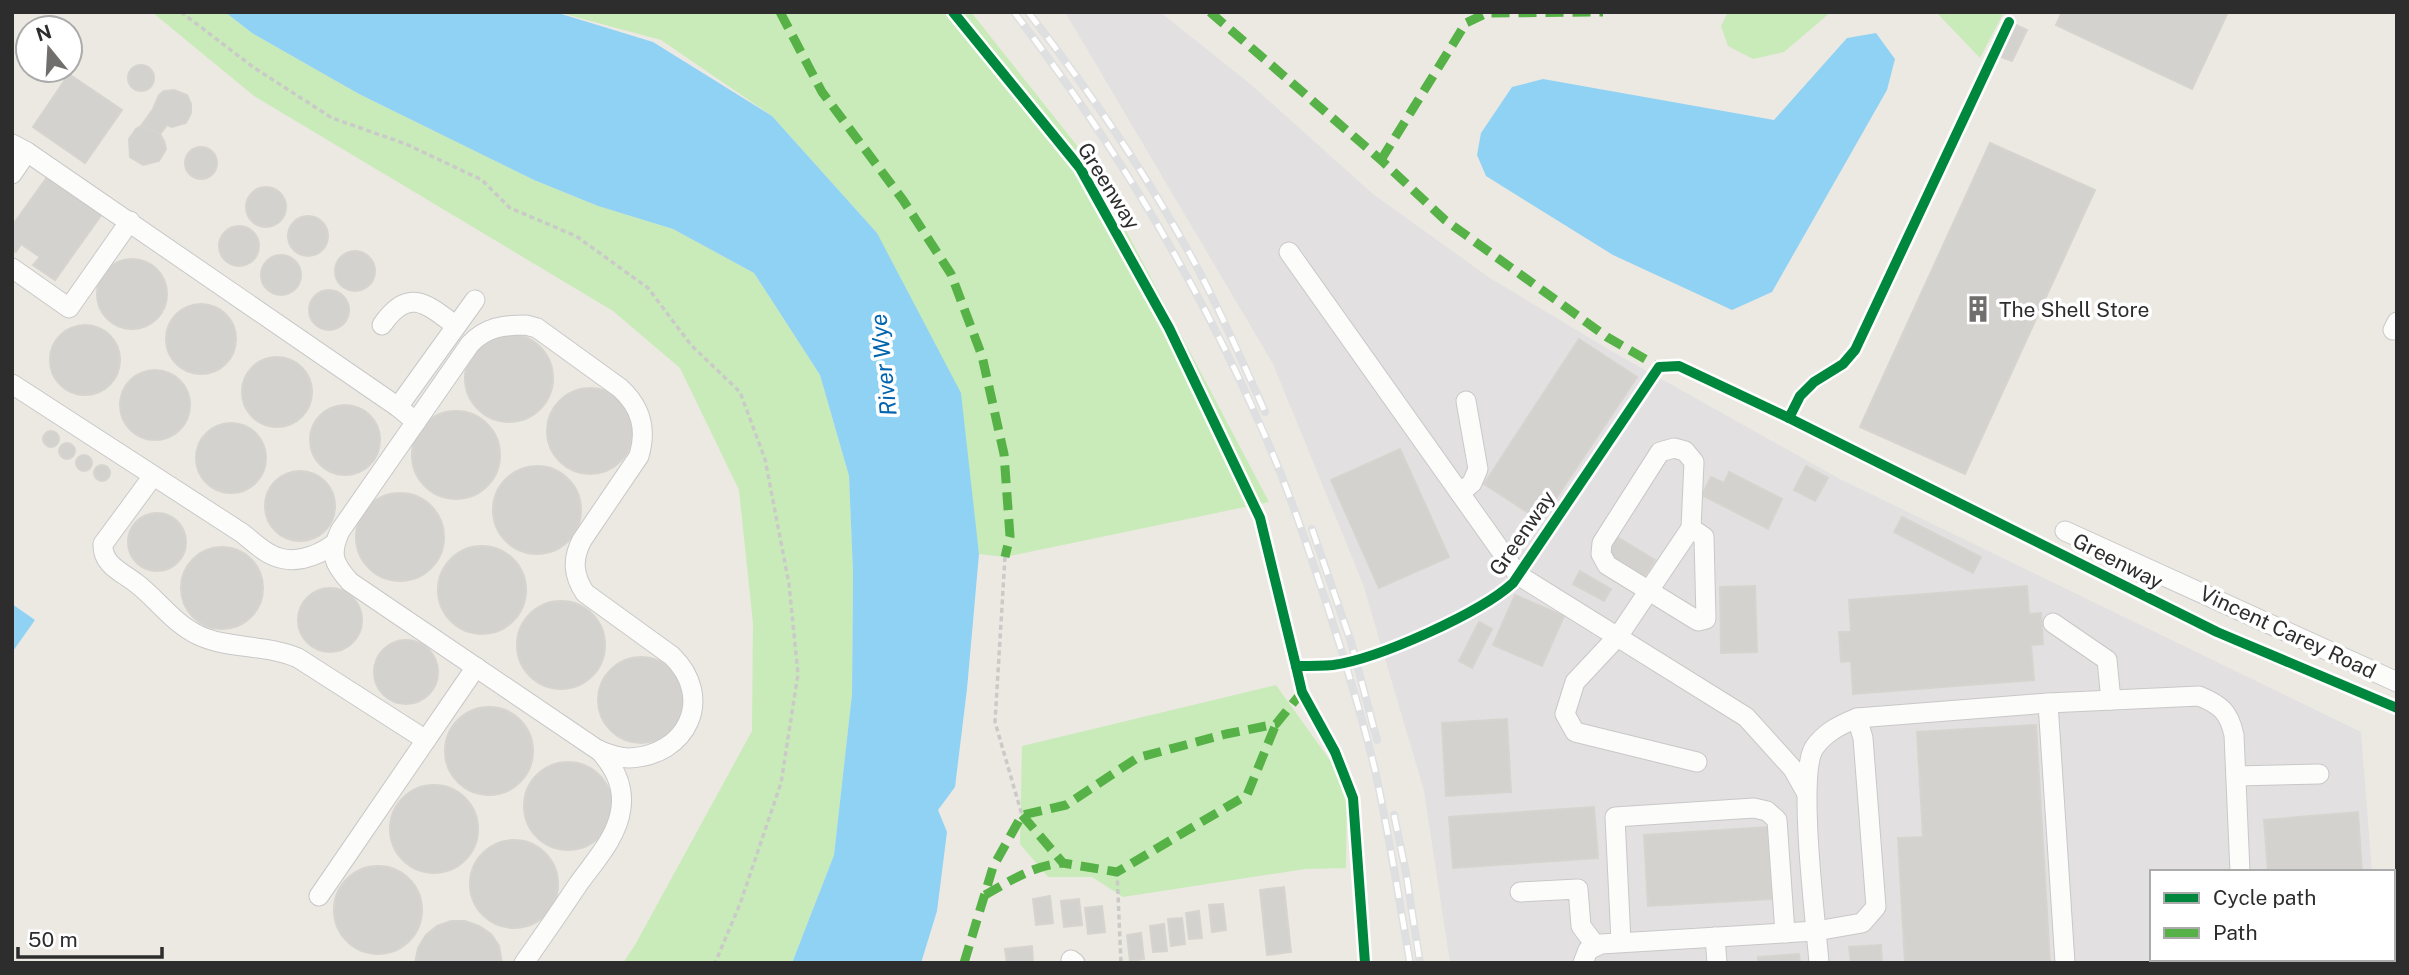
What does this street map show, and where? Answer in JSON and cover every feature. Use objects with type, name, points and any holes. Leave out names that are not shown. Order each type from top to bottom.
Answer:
[{"type":"street","points":[[12,174],[20,148],[130,221],[416,422]]},
{"type":"street","points":[[12,268],[69,308],[130,221]]},
{"type":"street","points":[[1289,252],[1518,575],[1619,635],[1746,717],[1773,744],[1793,769],[1806,792]]},
{"type":"street","points":[[398,407],[475,300]]},
{"type":"street","points":[[382,324],[391,310],[407,302],[422,302],[456,326]]},
{"type":"street","points":[[513,325],[537,328],[631,397],[644,427],[644,440],[639,456],[582,540],[575,555],[575,569],[578,583],[585,593],[680,665],[692,692],[694,707],[691,720],[683,733],[657,752],[628,758],[598,750],[350,582],[339,569],[334,557],[334,544],[340,531],[470,344],[489,329],[513,325]]},
{"type":"street","points":[[12,384],[242,533],[271,555],[295,559],[307,557],[318,555],[334,544]]},
{"type":"street","points":[[1460,492],[1472,483],[1478,469],[1466,401]]},
{"type":"street","points":[[1691,528],[1704,537],[1706,619],[1698,621],[1649,591],[1607,565],[1601,554],[1602,543],[1660,452],[1674,448],[1685,451],[1693,461],[1691,528],[1649,591],[1619,635],[1575,682],[1565,714],[1575,732],[1697,762]]},
{"type":"street","points":[[153,476],[103,544],[108,563],[139,585],[185,628],[199,636],[219,642],[281,651],[298,658],[426,740]]},
{"type":"street","name":"Vincent Carey Road","points":[[2065,531],[2397,682]]},
{"type":"street","points":[[2053,623],[2108,660],[2111,700]]},
{"type":"street","points":[[319,896],[476,667]]},
{"type":"street","points":[[1819,963],[1806,792],[1813,750],[1832,729],[1857,718],[2048,703],[2199,695],[2217,704],[2231,719],[2240,870]]},
{"type":"street","points":[[2048,703],[2065,963]]},
{"type":"street","points":[[1583,963],[1588,950],[1621,942],[1816,931],[1862,923],[1876,907],[1863,738],[1857,718]]},
{"type":"street","points":[[524,963],[605,846],[618,821],[621,809],[620,784],[611,765],[598,750]]},
{"type":"street","points":[[2236,776],[2319,774]]},
{"type":"street","points":[[1621,942],[1615,817],[1754,808],[1767,811],[1777,820],[1785,933]]},
{"type":"street","points":[[1520,892],[1578,889],[1581,926],[1596,946]]},
{"type":"street","points":[[1715,937],[1717,963]]},
{"type":"path","points":[[181,12],[253,67],[332,118],[406,144],[482,180],[510,208],[576,236],[648,288],[691,345],[740,392],[765,459],[789,584],[798,674],[781,783],[740,904],[715,963]]},
{"type":"path","points":[[1005,557],[995,722],[1022,815]]},
{"type":"path","points":[[1117,872],[1121,963]]},
{"type":"shaded area","points":[[1065,12],[1160,12],[1249,83],[1373,194],[1490,278],[1613,352],[1840,479],[2361,732],[2372,870],[2362,870],[2357,812],[2264,820],[2268,870],[2150,870],[2150,961],[2275,963],[1450,963],[1424,791],[1363,584],[1273,364]],"holes":[[[1579,339],[1637,377],[1541,521],[1484,484]],[[1400,449],[1448,557],[1331,480]],[[2027,586],[2029,614],[2041,613],[2043,644],[2031,645],[2034,680],[1853,693],[1851,661],[1841,662],[1839,633],[1851,632],[1849,600]],[[1594,807],[1598,858],[1453,868]],[[1767,827],[1648,906],[1644,835]]]},
{"type":"green space","points":[[152,12],[225,12],[252,33],[359,94],[534,180],[598,206],[673,229],[754,273],[820,375],[849,476],[853,573],[852,694],[834,855],[792,963],[623,963],[752,731],[753,623],[739,490],[680,368],[613,311],[254,96]]},
{"type":"green space","points":[[557,12],[971,12],[1090,162],[1269,502],[1005,557],[979,554],[970,486],[877,233],[772,116],[661,40]]},
{"type":"green space","points":[[1728,12],[1831,12],[1784,52],[1753,59],[1728,46],[1721,26]]},
{"type":"green space","points":[[1936,12],[2004,12],[1980,58]]},
{"type":"green space","points":[[1276,685],[1347,784],[1346,868],[1305,869],[1123,897],[1092,877],[1048,877],[1020,844],[1022,746]]},
{"type":"water","name":"River Wye","points":[[225,12],[555,12],[653,42],[772,116],[877,233],[961,393],[979,554],[955,787],[938,810],[947,832],[937,911],[921,963],[792,963],[834,855],[852,694],[853,573],[849,476],[820,375],[754,273],[673,229],[598,206],[534,180],[359,94],[252,33]]},
{"type":"water","points":[[1876,33],[1895,59],[1887,90],[1772,292],[1732,310],[1613,255],[1486,176],[1477,155],[1481,133],[1512,87],[1543,79],[1774,120],[1847,38]]},
{"type":"water","points":[[12,604],[35,620],[13,651],[12,650]]},
{"type":"building","points":[[2062,12],[2228,12],[2192,89],[2056,25]]},
{"type":"building","points":[[2016,25],[2027,30],[2012,61],[2001,57]]},
{"type":"building","points":[[141,65],[150,69],[154,78],[150,87],[141,91],[132,87],[128,78],[132,69]]},
{"type":"building","points":[[62,84],[84,84],[122,110],[85,163],[33,127]]},
{"type":"building","points":[[174,90],[187,95],[191,104],[191,113],[186,123],[172,127],[167,125],[160,134],[141,126],[159,95],[164,91]]},
{"type":"building","points":[[141,126],[160,134],[164,141],[166,149],[159,161],[143,165],[130,157],[129,139]]},
{"type":"building","name":"The Shell Store","points":[[1990,143],[2095,190],[1965,474],[1860,427]]},
{"type":"building","points":[[201,147],[212,152],[217,163],[212,174],[201,179],[190,174],[185,163],[190,152]]},
{"type":"building","points":[[48,176],[102,214],[55,280],[33,265],[40,257],[21,244],[16,252],[12,250],[12,226]]},
{"type":"building","points":[[266,187],[274,188],[280,193],[285,199],[285,215],[280,221],[274,226],[266,227],[258,226],[252,221],[247,215],[246,207],[247,199],[252,193],[258,188]]},
{"type":"building","points":[[308,216],[316,217],[322,222],[327,228],[327,244],[322,250],[316,255],[308,256],[300,255],[294,250],[289,244],[288,236],[289,228],[294,222],[300,217]]},
{"type":"building","points":[[239,226],[247,227],[253,232],[258,238],[258,254],[253,260],[247,265],[239,266],[231,265],[225,260],[220,254],[219,246],[220,238],[225,232],[231,227]]},
{"type":"building","points":[[355,251],[363,252],[369,257],[374,263],[374,279],[369,285],[363,290],[355,291],[347,290],[341,285],[336,279],[335,271],[336,263],[341,257],[347,252]]},
{"type":"building","points":[[281,255],[289,256],[295,261],[300,267],[300,283],[295,289],[289,294],[281,295],[273,294],[267,289],[262,283],[261,275],[262,267],[267,261],[273,256]]},
{"type":"building","points":[[139,259],[152,265],[161,274],[165,280],[165,308],[157,319],[146,327],[125,329],[107,319],[99,308],[97,287],[107,269],[118,261]]},
{"type":"building","points":[[329,290],[337,291],[343,296],[348,302],[348,318],[343,324],[337,329],[329,330],[321,329],[315,324],[310,318],[309,310],[310,302],[315,296],[321,291]]},
{"type":"building","points":[[208,304],[221,310],[230,319],[234,325],[234,353],[226,364],[215,372],[194,374],[176,364],[168,353],[166,332],[176,314],[187,306]]},
{"type":"building","points":[[92,325],[105,331],[114,340],[118,346],[118,374],[110,385],[99,393],[78,395],[60,385],[52,374],[50,353],[60,335],[71,327]]},
{"type":"building","points":[[509,334],[526,338],[540,347],[549,361],[553,378],[549,395],[540,409],[526,418],[509,422],[492,418],[478,409],[469,395],[465,378],[469,361],[478,347],[492,338]]},
{"type":"building","points":[[1579,339],[1637,377],[1541,521],[1484,484]]},
{"type":"building","points":[[284,357],[297,363],[306,372],[310,378],[310,406],[302,417],[291,425],[270,427],[252,417],[244,406],[242,385],[252,367],[263,359]]},
{"type":"building","points":[[162,370],[175,376],[184,385],[188,391],[188,419],[180,430],[169,438],[148,440],[130,430],[122,419],[120,398],[130,380],[141,372]]},
{"type":"building","points":[[582,388],[598,388],[621,400],[630,414],[633,431],[630,448],[621,462],[598,474],[582,474],[566,467],[554,455],[547,439],[547,423],[554,407],[566,395]]},
{"type":"building","points":[[352,405],[365,411],[374,420],[378,426],[378,454],[370,465],[359,473],[338,475],[320,465],[312,454],[310,433],[320,415],[331,407]]},
{"type":"building","points":[[456,411],[473,415],[487,424],[496,438],[500,455],[496,472],[487,486],[473,495],[456,499],[439,495],[425,486],[416,472],[412,455],[416,438],[425,424],[439,415]]},
{"type":"building","points":[[238,423],[251,429],[260,438],[264,444],[264,472],[256,483],[245,491],[224,493],[206,483],[198,472],[196,451],[206,433],[217,425]]},
{"type":"building","points":[[51,431],[57,433],[57,445],[51,447],[45,445],[43,439],[45,433]]},
{"type":"building","points":[[67,443],[73,445],[73,457],[67,459],[61,457],[59,451],[61,445]]},
{"type":"building","points":[[1400,449],[1449,557],[1379,588],[1331,480]]},
{"type":"building","points":[[84,455],[90,457],[90,469],[84,471],[78,469],[76,463],[78,457]]},
{"type":"building","points":[[102,465],[108,467],[108,479],[102,481],[96,479],[94,473],[96,467]]},
{"type":"building","points":[[537,466],[554,470],[568,479],[577,493],[581,510],[577,527],[568,541],[554,550],[537,554],[520,550],[506,541],[497,527],[493,510],[497,493],[506,479],[520,470]]},
{"type":"building","points":[[1806,466],[1828,478],[1815,501],[1794,490]]},
{"type":"building","points":[[307,471],[320,477],[329,486],[333,492],[333,520],[325,531],[314,539],[293,541],[275,531],[267,520],[265,499],[275,481],[286,473]]},
{"type":"building","points":[[1729,472],[1782,499],[1768,529],[1702,495],[1711,477],[1724,483]]},
{"type":"building","points":[[400,493],[417,497],[431,506],[440,520],[444,537],[440,554],[431,568],[417,577],[400,581],[383,577],[369,568],[360,554],[356,537],[360,520],[369,506],[383,497]]},
{"type":"building","points":[[157,513],[168,515],[181,526],[186,542],[184,553],[173,566],[157,571],[146,569],[133,558],[128,542],[130,531],[141,518]]},
{"type":"building","points":[[1902,517],[1981,557],[1973,573],[1894,532]]},
{"type":"building","points":[[1614,535],[1655,560],[1645,576],[1604,551]]},
{"type":"building","points":[[482,546],[499,550],[513,559],[522,573],[526,590],[522,607],[513,621],[499,630],[482,634],[465,630],[451,621],[442,607],[438,590],[442,573],[451,559],[465,550]]},
{"type":"building","points":[[222,547],[238,550],[251,559],[260,572],[263,588],[260,604],[251,617],[238,626],[222,629],[206,626],[193,617],[184,604],[181,588],[184,572],[193,559],[206,550]]},
{"type":"building","points":[[1580,571],[1611,589],[1604,601],[1573,584]]},
{"type":"building","points":[[1755,586],[1757,652],[1721,653],[1720,587]]},
{"type":"building","points":[[2027,586],[2029,614],[2041,613],[2043,644],[2031,645],[2034,680],[1853,694],[1851,661],[1841,662],[1839,632],[1851,632],[1849,600]]},
{"type":"building","points":[[330,588],[348,594],[356,602],[362,620],[356,638],[348,646],[330,652],[312,646],[304,638],[298,620],[304,602],[312,594]]},
{"type":"building","points":[[1515,595],[1564,616],[1542,666],[1493,645]]},
{"type":"building","points":[[561,601],[578,605],[592,614],[601,628],[605,645],[601,662],[592,676],[578,685],[561,689],[544,685],[530,676],[521,662],[517,645],[521,628],[530,614],[544,605]]},
{"type":"building","points":[[1479,622],[1492,629],[1472,668],[1459,661]]},
{"type":"building","points":[[406,640],[424,646],[432,654],[438,672],[432,690],[424,698],[406,704],[388,698],[380,690],[374,672],[380,654],[388,646]]},
{"type":"building","points":[[633,657],[649,657],[672,669],[681,683],[684,700],[681,717],[672,731],[649,743],[633,743],[617,736],[605,724],[598,708],[598,692],[605,676],[617,664]]},
{"type":"building","points":[[489,707],[506,711],[520,720],[529,734],[533,751],[529,768],[520,782],[506,791],[489,795],[472,791],[458,782],[449,768],[445,751],[449,734],[458,720],[472,711]]},
{"type":"building","points":[[1507,719],[1511,792],[1446,796],[1442,723]]},
{"type":"building","points":[[2036,725],[2050,963],[1905,963],[1898,838],[1923,837],[1917,732]]},
{"type":"building","points":[[568,762],[585,766],[599,775],[608,789],[612,806],[608,823],[599,837],[585,846],[568,850],[551,846],[537,837],[528,823],[524,806],[528,789],[537,775],[551,766]]},
{"type":"building","points":[[434,785],[451,789],[465,798],[474,812],[478,829],[474,846],[465,860],[451,869],[434,873],[417,869],[403,860],[394,846],[390,829],[394,812],[403,798],[417,789]]},
{"type":"building","points":[[1594,807],[1598,858],[1453,868],[1449,817]]},
{"type":"building","points":[[2358,812],[2362,870],[2268,870],[2264,820]]},
{"type":"building","points":[[1768,827],[1772,899],[1648,906],[1644,835]]},
{"type":"building","points":[[514,840],[531,844],[545,853],[554,867],[558,884],[554,901],[545,915],[531,924],[514,928],[497,924],[483,915],[474,901],[470,884],[474,867],[483,853],[497,844]]},
{"type":"building","points":[[378,866],[395,870],[409,879],[418,893],[422,910],[418,927],[409,941],[395,950],[378,954],[361,950],[347,941],[338,927],[334,910],[338,893],[347,879],[361,870]]},
{"type":"building","points":[[1284,887],[1291,952],[1267,955],[1260,890]]},
{"type":"building","points":[[1050,896],[1053,923],[1036,925],[1033,899]]},
{"type":"building","points":[[1079,899],[1082,925],[1064,927],[1061,901]]},
{"type":"building","points":[[1223,904],[1226,930],[1212,932],[1209,905]]},
{"type":"building","points":[[1102,906],[1105,932],[1088,934],[1085,908]]},
{"type":"building","points":[[1199,911],[1202,938],[1189,939],[1186,913]]},
{"type":"building","points":[[1182,918],[1185,944],[1171,946],[1168,919]]},
{"type":"building","points":[[451,921],[465,921],[491,934],[499,946],[502,963],[415,963],[418,948],[426,935],[437,926]]},
{"type":"building","points":[[1164,924],[1167,951],[1153,952],[1150,926]]},
{"type":"building","points":[[1141,933],[1144,959],[1130,961],[1127,935]]},
{"type":"building","points":[[1881,945],[1882,963],[1851,963],[1849,947]]},
{"type":"building","points":[[1032,946],[1033,963],[1007,963],[1005,949]]},
{"type":"building","points":[[1799,954],[1800,963],[1758,963],[1758,957]]},
{"type":"building","points":[[2370,961],[2370,963],[2275,963]]},
{"type":"railway","points":[[1014,12],[1085,111],[1151,213],[1210,319],[1271,451],[1320,585],[1365,729],[1385,818],[1410,963]]},
{"type":"railway","points":[[1028,12],[1075,74],[1161,204],[1208,288],[1265,412]]},
{"type":"railway","points":[[1312,529],[1351,642],[1377,740]]},
{"type":"railway","points":[[1394,815],[1420,963]]},
{"type":"marked path","points":[[780,12],[822,92],[903,200],[951,274],[982,356],[1004,454],[1010,536],[1005,557]]},
{"type":"marked path","points":[[1210,12],[1381,160],[1445,220],[1607,337],[1659,367]]},
{"type":"marked path","points":[[1381,160],[1466,23],[1487,13],[1603,12]]},
{"type":"marked path","points":[[964,963],[993,867],[1022,815],[1066,805],[1137,758],[1226,734],[1276,724],[1302,692]]},
{"type":"marked path","points":[[1022,815],[1063,863],[1117,872],[1247,795],[1276,724]]},
{"type":"marked path","points":[[985,895],[1032,870],[1063,863]]},
{"type":"cycle path","name":"Greenway","points":[[953,12],[1080,168],[1169,328],[1260,518],[1296,666],[1333,665],[1375,654],[1428,633],[1498,595],[1513,583],[1659,367],[1679,366],[1789,418],[2217,632],[2397,708]]},
{"type":"cycle path","points":[[1789,418],[1800,396],[1814,382],[1843,364],[1855,350],[2009,22]]},
{"type":"cycle path","points":[[1296,666],[1302,692],[1335,752],[1353,798],[1365,963]]},
{"type":"place","name":"The Shell Store","points":[[1978,309]]}]
